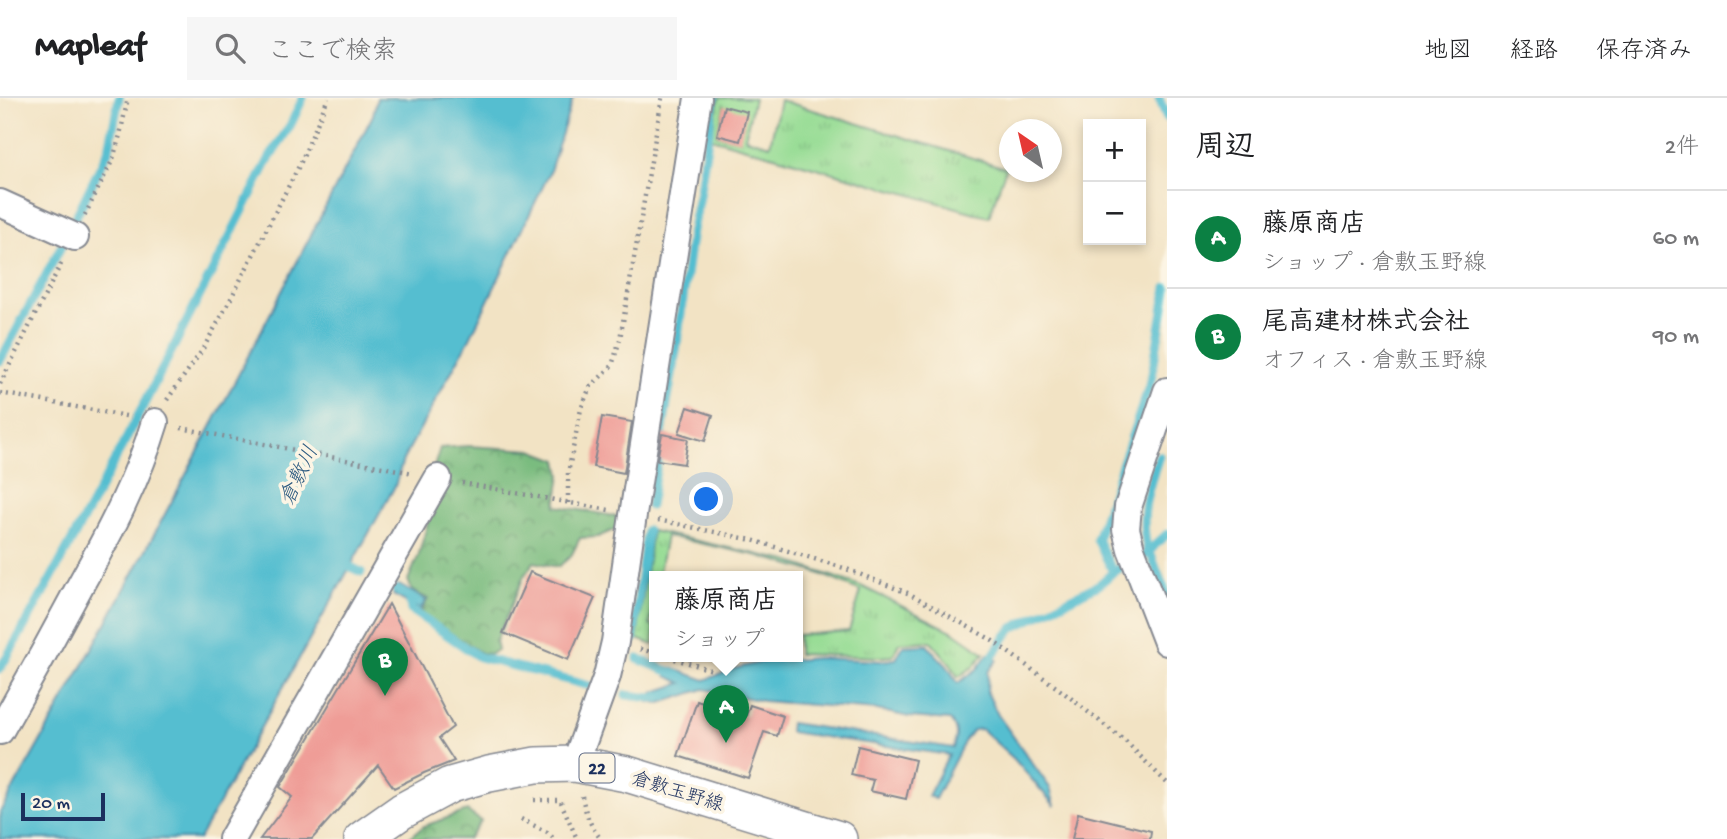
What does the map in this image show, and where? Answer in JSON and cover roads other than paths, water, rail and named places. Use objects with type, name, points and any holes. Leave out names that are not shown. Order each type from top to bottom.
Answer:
[{"type":"main road","name":"倉敷玉野線","points":[[362,839],[402,811],[450,785],[536,765],[575,764],[626,774],[839,839]]},
{"type":"street","points":[[575,764],[607,676],[615,642],[698,98]]},
{"type":"street","points":[[0,203],[70,234]]},
{"type":"street","points":[[1167,391],[1128,508],[1126,529],[1134,558],[1167,642]]},
{"type":"street","points":[[0,731],[113,527],[145,457],[154,422]]},
{"type":"street","points":[[232,839],[434,477]]},
{"type":"water","name":"倉敷川","points":[[377,98],[573,98],[549,174],[470,338],[403,460],[395,486],[199,839],[0,839],[0,812],[191,466],[373,115]]},
{"type":"water","points":[[399,585],[426,600],[420,610],[393,595]]},
{"type":"water","points":[[927,645],[947,666],[958,683],[977,669],[988,654],[997,660],[988,672],[987,692],[998,715],[1050,788],[1055,806],[1014,759],[981,729],[973,730],[965,740],[935,799],[928,796],[949,755],[789,732],[790,723],[953,748],[956,734],[950,720],[909,717],[877,710],[763,701],[704,689],[658,704],[649,702],[654,692],[682,683],[667,676],[669,667],[705,680],[762,662],[803,662],[803,659],[819,658],[881,661],[896,659],[903,646]]},
{"type":"waterway","points":[[0,361],[109,149],[119,98]]},
{"type":"waterway","points":[[0,669],[104,480],[303,98]]},
{"type":"waterway","points":[[650,506],[714,98]]},
{"type":"waterway","points":[[1159,98],[1167,118]]},
{"type":"waterway","points":[[1167,288],[1151,380],[1097,539],[1113,572],[1150,552],[1167,597]]},
{"type":"waterway","points":[[1148,553],[1144,515],[1159,456]]},
{"type":"waterway","points":[[633,640],[647,530]]},
{"type":"waterway","points":[[1150,552],[1167,534]]},
{"type":"waterway","points":[[341,562],[361,572]]},
{"type":"waterway","points":[[986,666],[1013,628],[1100,584],[1113,572]]},
{"type":"waterway","points":[[395,589],[413,599],[410,603],[411,610],[479,657],[590,686]]},
{"type":"waterway","points":[[638,659],[678,675]]},
{"type":"waterway","points":[[626,695],[652,698],[662,695]]},
{"type":"place","name":"尾高建材株式会社","points":[[385,696]]},
{"type":"place","name":"藤原商店","points":[[726,743]]}]
